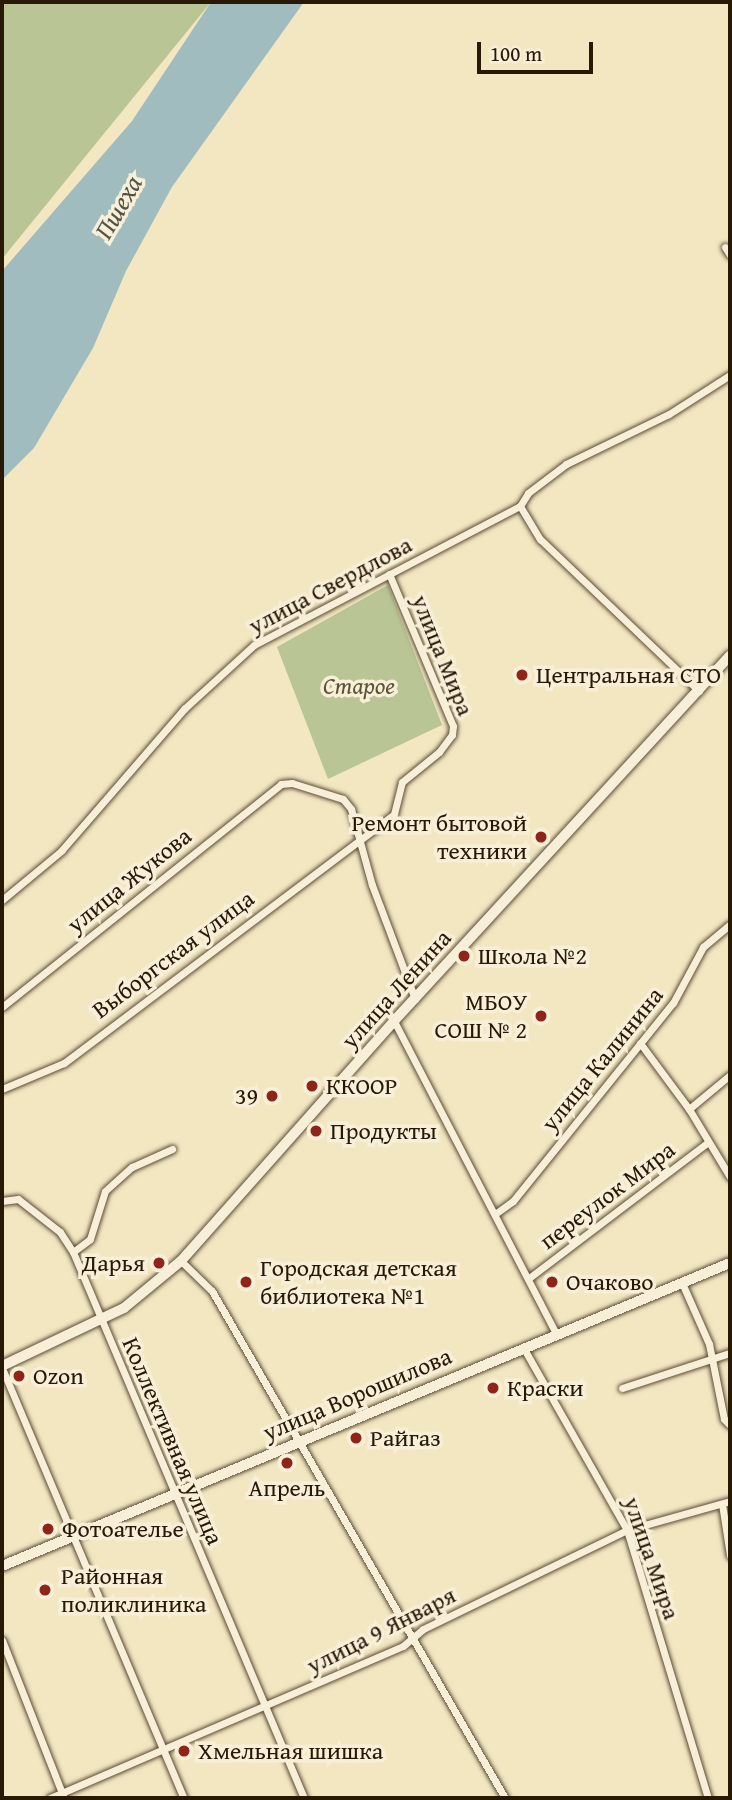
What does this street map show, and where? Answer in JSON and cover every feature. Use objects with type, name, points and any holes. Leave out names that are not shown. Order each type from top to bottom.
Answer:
[{"type":"main road","name":"улица Ленина","points":[[2,1367],[124,1308],[181,1261],[394,1021],[730,656]]},
{"type":"main road","name":"улица Ворошилова","points":[[2,1566],[523,1346],[730,1263]]},
{"type":"street","points":[[725,247],[730,256]]},
{"type":"street","name":"улица Свердлова","points":[[2,900],[61,850],[185,708],[254,645],[520,506],[528,493],[566,464],[669,414],[730,375]]},
{"type":"street","points":[[520,506],[540,539],[608,599],[699,691]]},
{"type":"street","name":"улица Мира","points":[[360,836],[394,814],[402,782],[439,752],[452,735],[453,726],[389,574]]},
{"type":"street","name":"улица Жукова","points":[[2,1007],[281,784],[292,783],[342,799],[360,836]]},
{"type":"street","points":[[360,836],[372,885],[415,999]]},
{"type":"street","name":"Выборгская улица","points":[[2,1089],[64,1063],[360,836]]},
{"type":"street","name":"улица Калинина","points":[[495,1214],[513,1201],[690,979],[703,947],[730,924]]},
{"type":"street","points":[[394,1021],[556,1334]]},
{"type":"street","points":[[640,1043],[689,1109],[730,1177]]},
{"type":"street","points":[[689,1109],[730,1075]]},
{"type":"street","name":"переулок Мира","points":[[529,1278],[708,1142]]},
{"type":"street","points":[[73,1252],[90,1240],[105,1191],[132,1167],[172,1149]]},
{"type":"street","name":"Коллективная улица","points":[[2,1201],[18,1199],[60,1232],[73,1252],[304,1798]]},
{"type":"street","points":[[181,1261],[212,1291],[302,1440],[505,1798]]},
{"type":"street","points":[[682,1283],[712,1359],[724,1419],[730,1425]]},
{"type":"street","name":"улица Мира","points":[[523,1346],[627,1530],[708,1798]]},
{"type":"street","points":[[622,1388],[730,1353]]},
{"type":"street","points":[[2,1367],[184,1798]]},
{"type":"street","name":"улица 9 Января","points":[[50,1798],[63,1796],[265,1709],[412,1638],[535,1572],[627,1530],[730,1501]]},
{"type":"street","points":[[722,1504],[730,1555]]},
{"type":"street","points":[[2,1640],[63,1796]]},
{"type":"green space","points":[[2,2],[211,2],[2,259]]},
{"type":"green space","name":"Старое","points":[[388,585],[442,725],[328,779],[277,647]]},
{"type":"water","name":"Пшеха","points":[[211,2],[304,2],[172,187],[126,271],[93,348],[34,448],[2,480],[2,271],[132,121]]},
{"type":"place","name":"Центральная СТО","points":[[522,675]]},
{"type":"place","name":"Ремонт бытовой техники","points":[[541,837]]},
{"type":"place","name":"Школа №2","points":[[464,956]]},
{"type":"place","name":"МБОУ СОШ № 2","points":[[541,1016]]},
{"type":"place","name":"ККООР","points":[[312,1086]]},
{"type":"place","name":"39","points":[[272,1096]]},
{"type":"place","name":"Продукты","points":[[316,1131]]},
{"type":"place","name":"Дарья","points":[[159,1263]]},
{"type":"place","name":"Городская детская библиотека №1","points":[[246,1282]]},
{"type":"place","name":"Очаково","points":[[552,1282]]},
{"type":"place","name":"Ozon","points":[[19,1376]]},
{"type":"place","name":"Краски","points":[[493,1388]]},
{"type":"place","name":"Райгаз","points":[[356,1438]]},
{"type":"place","name":"Апрель","points":[[287,1463]]},
{"type":"place","name":"Фотоателье","points":[[48,1529]]},
{"type":"place","name":"Районная поликлиника","points":[[45,1590]]},
{"type":"place","name":"Хмельная шишка","points":[[184,1751]]}]
